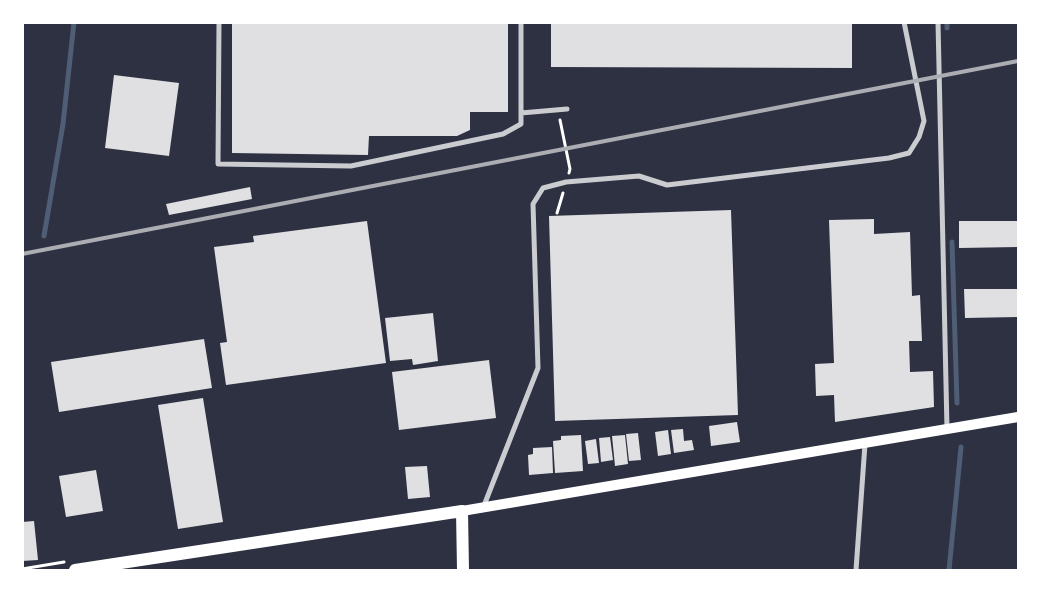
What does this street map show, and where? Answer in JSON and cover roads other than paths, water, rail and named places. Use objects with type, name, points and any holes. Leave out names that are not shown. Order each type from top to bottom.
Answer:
[{"type":"main road","points":[[75,570],[483,508],[1018,417]]},
{"type":"main road","points":[[462,511],[463,570]]},
{"type":"street","points":[[219,22],[218,164],[352,166],[503,134],[521,124],[521,22]]},
{"type":"street","points":[[483,508],[538,368],[533,204],[543,188],[566,182],[639,176],[667,185],[889,158],[909,153],[919,137],[924,121],[904,22]]},
{"type":"street","points":[[938,22],[947,430]]},
{"type":"street","points":[[521,113],[567,109]]},
{"type":"street","points":[[856,570],[865,444]]},
{"type":"waterway","points":[[44,236],[63,124],[74,22]]},
{"type":"waterway","points":[[947,22],[947,28]]},
{"type":"waterway","points":[[952,242],[957,403]]},
{"type":"waterway","points":[[949,570],[961,447]]},
{"type":"railway","points":[[22,254],[1018,61]]}]
